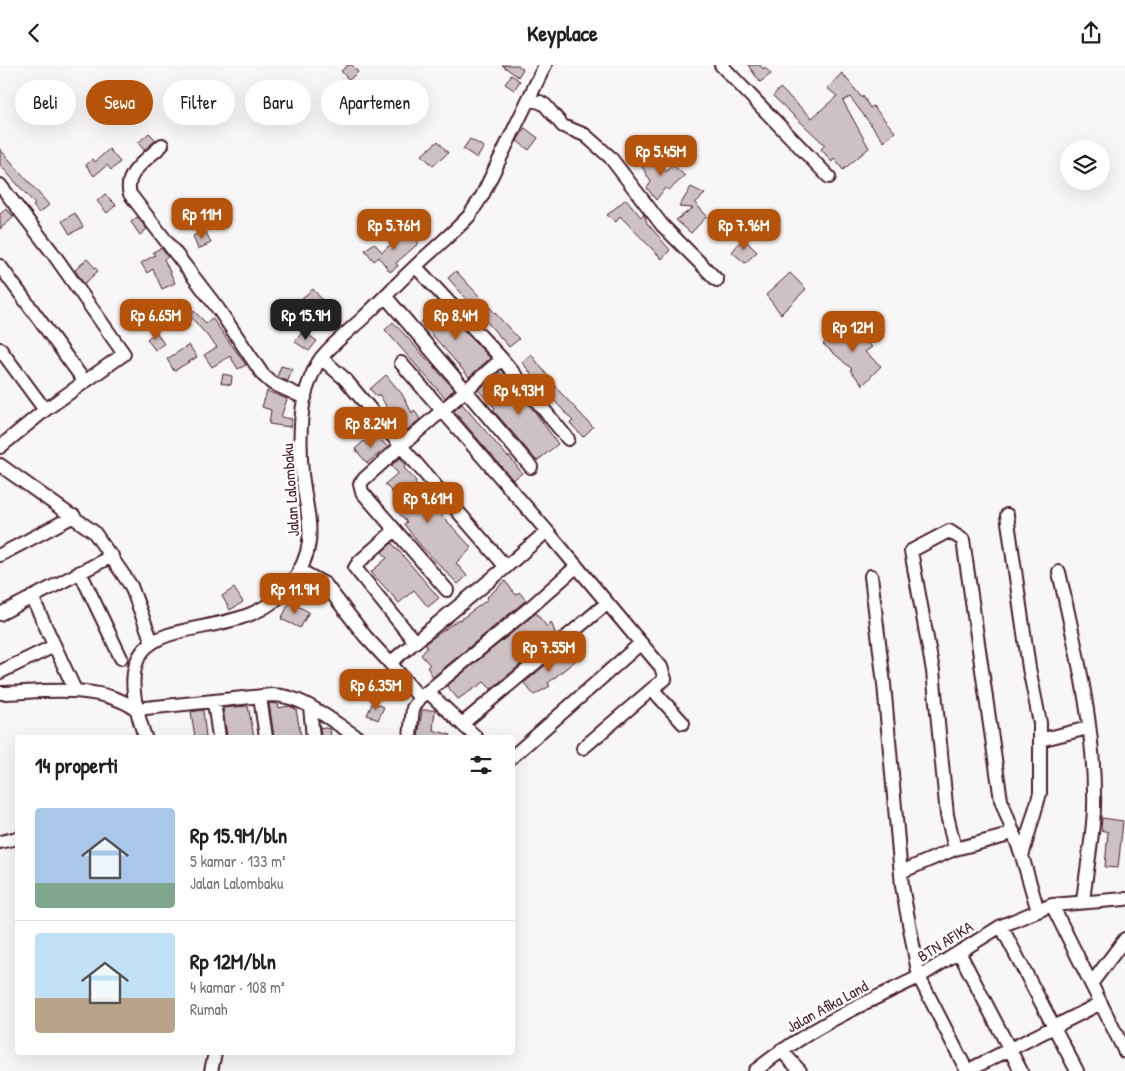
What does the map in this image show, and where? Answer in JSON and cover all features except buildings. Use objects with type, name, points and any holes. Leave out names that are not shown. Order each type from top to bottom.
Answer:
[{"type":"street","points":[[532,65],[539,78]]},
{"type":"street","name":"Jalan Lalombaku","points":[[152,642],[185,631],[247,618],[261,611],[285,592],[299,570],[311,540],[302,473],[304,398],[321,358],[455,231],[478,203],[545,65]]},
{"type":"street","points":[[721,65],[829,177]]},
{"type":"street","points":[[529,100],[540,101],[563,127],[585,135],[610,157],[662,225],[717,280]]},
{"type":"street","points":[[162,145],[130,177],[128,188],[130,194],[219,310],[263,375],[272,383],[304,398]]},
{"type":"street","points":[[0,185],[47,244],[124,353],[45,410],[0,447]]},
{"type":"street","points":[[416,267],[502,359],[568,439]]},
{"type":"street","points":[[1,270],[85,382]]},
{"type":"street","points":[[385,296],[531,467]]},
{"type":"street","points":[[0,349],[45,410]]},
{"type":"street","points":[[321,358],[345,379],[401,447],[506,567]]},
{"type":"street","points":[[448,591],[364,496],[360,487],[364,479],[502,359]]},
{"type":"street","points":[[401,363],[548,531],[606,604],[662,667],[665,679],[583,748]]},
{"type":"street","points":[[0,465],[94,532],[131,585],[152,642],[140,657],[133,671],[132,689],[144,735]]},
{"type":"street","points":[[1007,515],[1029,668],[1040,723],[1040,793],[1022,856]]},
{"type":"street","points":[[0,555],[74,516]]},
{"type":"street","points":[[395,530],[359,561],[355,568],[415,642]]},
{"type":"street","points":[[390,663],[548,531]]},
{"type":"street","points":[[955,849],[947,815],[933,671],[911,551],[949,531],[963,540],[1001,800],[1022,856],[1038,911]]},
{"type":"street","points":[[0,614],[112,556]]},
{"type":"street","points":[[410,735],[413,708],[424,695],[576,567]]},
{"type":"street","points":[[299,570],[325,584],[390,663],[424,695],[474,735]]},
{"type":"street","points":[[80,572],[121,658]]},
{"type":"street","points":[[1059,572],[1082,673],[1094,772],[1094,810],[1083,902]]},
{"type":"street","points":[[870,576],[884,684],[901,872],[919,977]]},
{"type":"street","points":[[32,597],[75,691]]},
{"type":"street","points":[[461,735],[462,724],[606,604]]},
{"type":"street","points":[[515,754],[641,643]]},
{"type":"street","points":[[0,672],[54,645]]},
{"type":"street","points":[[652,689],[683,723]]},
{"type":"street","points":[[0,693],[75,691],[123,700],[136,709],[288,696],[310,707],[354,735]]},
{"type":"street","points":[[260,697],[266,735]]},
{"type":"street","points":[[214,702],[219,735]]},
{"type":"street","points":[[310,707],[313,735]]},
{"type":"street","points":[[1040,740],[1088,728]]},
{"type":"street","points":[[901,872],[955,849],[1002,837],[1013,831]]},
{"type":"street","points":[[0,842],[15,839]]},
{"type":"street","name":"BTN AFIKA","points":[[1101,1003],[967,1071],[919,977],[1001,926],[1052,905],[1125,899]]},
{"type":"street","points":[[1052,905],[1125,1052]]},
{"type":"street","points":[[1001,926],[1077,1071]]},
{"type":"street","points":[[1091,984],[1125,939]]},
{"type":"street","points":[[959,952],[1021,1071]]},
{"type":"street","name":"Jalan Afika Land","points":[[755,1071],[781,1050],[864,1003],[919,977]]},
{"type":"street","points":[[781,1050],[800,1071]]},
{"type":"street","points":[[211,1071],[215,1055]]}]
